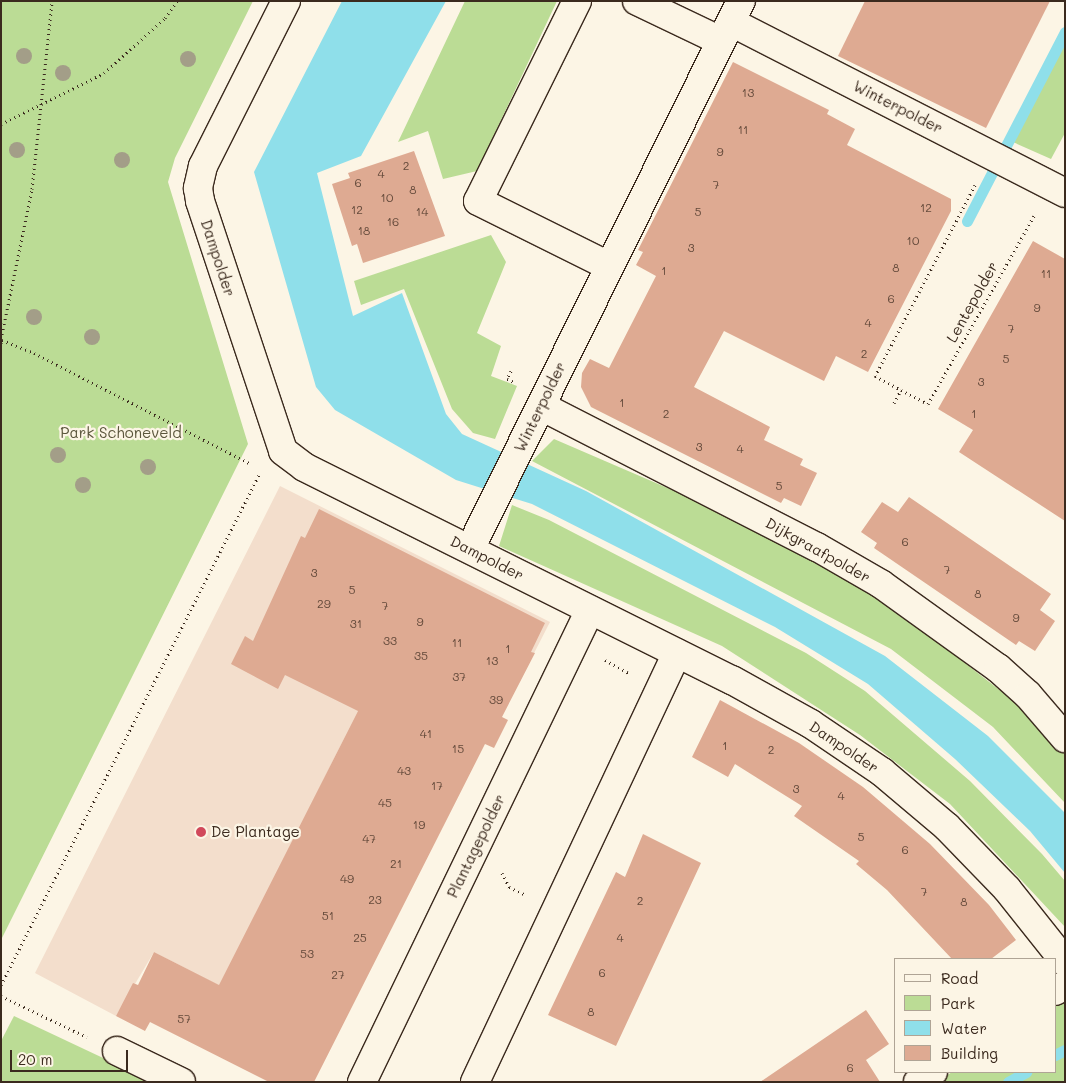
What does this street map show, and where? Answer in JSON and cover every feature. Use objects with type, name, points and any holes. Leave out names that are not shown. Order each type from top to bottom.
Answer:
[{"type":"street","name":"Dampolder","points":[[286,1],[203,166],[198,188],[200,201],[277,438],[283,451],[304,467],[677,653],[811,724],[882,772],[978,858],[1007,889],[1065,962]]},
{"type":"street","points":[[576,1],[478,201],[609,266]]},
{"type":"street","name":"Winterpolder","points":[[637,1],[731,22],[1058,189]]},
{"type":"street","name":"Winterpolder","points":[[470,549],[731,22]]},
{"type":"street","name":"Dijkgraafpolder","points":[[540,406],[817,547],[881,584],[998,668],[1028,695],[1065,738]]},
{"type":"street","name":"Plantagepolder","points":[[362,1082],[590,610]]},
{"type":"street","points":[[475,1082],[677,653]]},
{"type":"street","points":[[117,1051],[181,1082]]},
{"type":"street","points":[[918,1082],[932,1073]]},
{"type":"path","points":[[52,1],[43,106],[32,189],[2,341],[262,470]]},
{"type":"path","points":[[1,124],[43,106],[104,73],[165,18],[177,1]]},
{"type":"path","name":"Lentepolder","points":[[991,154],[875,376],[901,390],[928,404],[1058,189]]},
{"type":"path","points":[[894,403],[901,390]]},
{"type":"path","points":[[1,985],[277,438]]},
{"type":"path","points":[[573,644],[660,689]]},
{"type":"path","points":[[472,852],[497,864],[510,886],[556,910]]},
{"type":"path","points":[[1,969],[8,972]]},
{"type":"path","points":[[1,996],[117,1051]]},
{"type":"shaded area","name":"De Plantage","points":[[280,486],[550,622],[489,741],[358,711],[220,986],[154,952],[116,1016],[35,973]]},
{"type":"green space","name":"Park Schoneveld","points":[[1,1],[253,1],[175,158],[168,182],[248,444],[1,940]]},
{"type":"green space","points":[[465,1],[557,1],[477,171],[443,179],[428,131],[398,142]]},
{"type":"green space","points":[[1065,28],[1065,133],[1051,159],[1006,139]]},
{"type":"green space","points":[[491,235],[506,262],[477,333],[501,346],[491,376],[517,386],[495,439],[473,433],[452,409],[404,289],[361,305],[354,281]]},
{"type":"green space","points":[[554,439],[802,546],[905,616],[1030,714],[1065,755],[1065,803],[993,727],[891,649],[532,461]]},
{"type":"green space","points":[[512,505],[549,520],[806,653],[865,691],[970,781],[1042,854],[1065,881],[1065,927],[950,804],[860,735],[722,646],[499,546]]},
{"type":"green space","points":[[1065,998],[1065,1082],[937,1082],[950,1073],[1056,1073],[1056,1004]]},
{"type":"green space","points":[[14,1016],[154,1082],[1,1082],[1,1041]]},
{"type":"water","points":[[342,1],[446,1],[361,156],[317,173],[353,316],[402,293],[446,414],[462,434],[586,491],[885,656],[988,736],[1065,813],[1065,873],[1030,831],[955,759],[868,684],[775,627],[532,504],[456,480],[335,410],[316,387],[254,172]]},
{"type":"building","points":[[865,1],[1050,1],[986,128],[838,56]]},
{"type":"building","points":[[733,62],[829,110],[827,114],[855,129],[847,145],[951,199],[951,211],[868,372],[836,356],[824,381],[724,331],[694,387],[770,427],[764,440],[803,459],[800,465],[817,473],[801,506],[784,498],[781,503],[591,407],[581,387],[582,373],[590,359],[609,368],[656,276],[636,265],[643,252],[638,250]]},
{"type":"building","points":[[414,151],[445,236],[363,263],[357,244],[352,246],[332,184],[350,178],[348,173]]},
{"type":"building","points":[[1033,241],[1065,259],[1065,521],[959,452],[973,430],[938,409]]},
{"type":"building","points":[[909,497],[1051,594],[1040,610],[1055,621],[1035,651],[1019,641],[1016,645],[874,548],[877,543],[861,532],[882,502],[898,512]]},
{"type":"building","points":[[319,509],[545,623],[531,652],[535,653],[502,717],[508,720],[494,748],[485,744],[314,1082],[269,1082],[150,1022],[145,1031],[116,1016],[133,983],[138,985],[154,952],[219,985],[358,711],[285,675],[278,689],[231,664],[245,636],[253,641],[301,536],[305,538]]},
{"type":"building","points":[[720,700],[799,743],[863,787],[930,844],[989,905],[1016,940],[992,958],[951,958],[887,890],[856,864],[859,861],[794,816],[802,806],[735,764],[728,777],[692,757]]},
{"type":"building","points":[[643,834],[701,863],[616,1046],[548,1015],[616,872],[625,877]]},
{"type":"building","points":[[866,1010],[889,1044],[866,1060],[880,1082],[760,1082]]},
{"type":"waterway","points":[[967,221],[1065,32]]},
{"type":"waterway","points":[[1056,1054],[1065,1050]]},
{"type":"waterway","points":[[1008,1082],[1024,1073]]},
{"type":"place","name":"De Plantage","points":[[201,832]]}]
